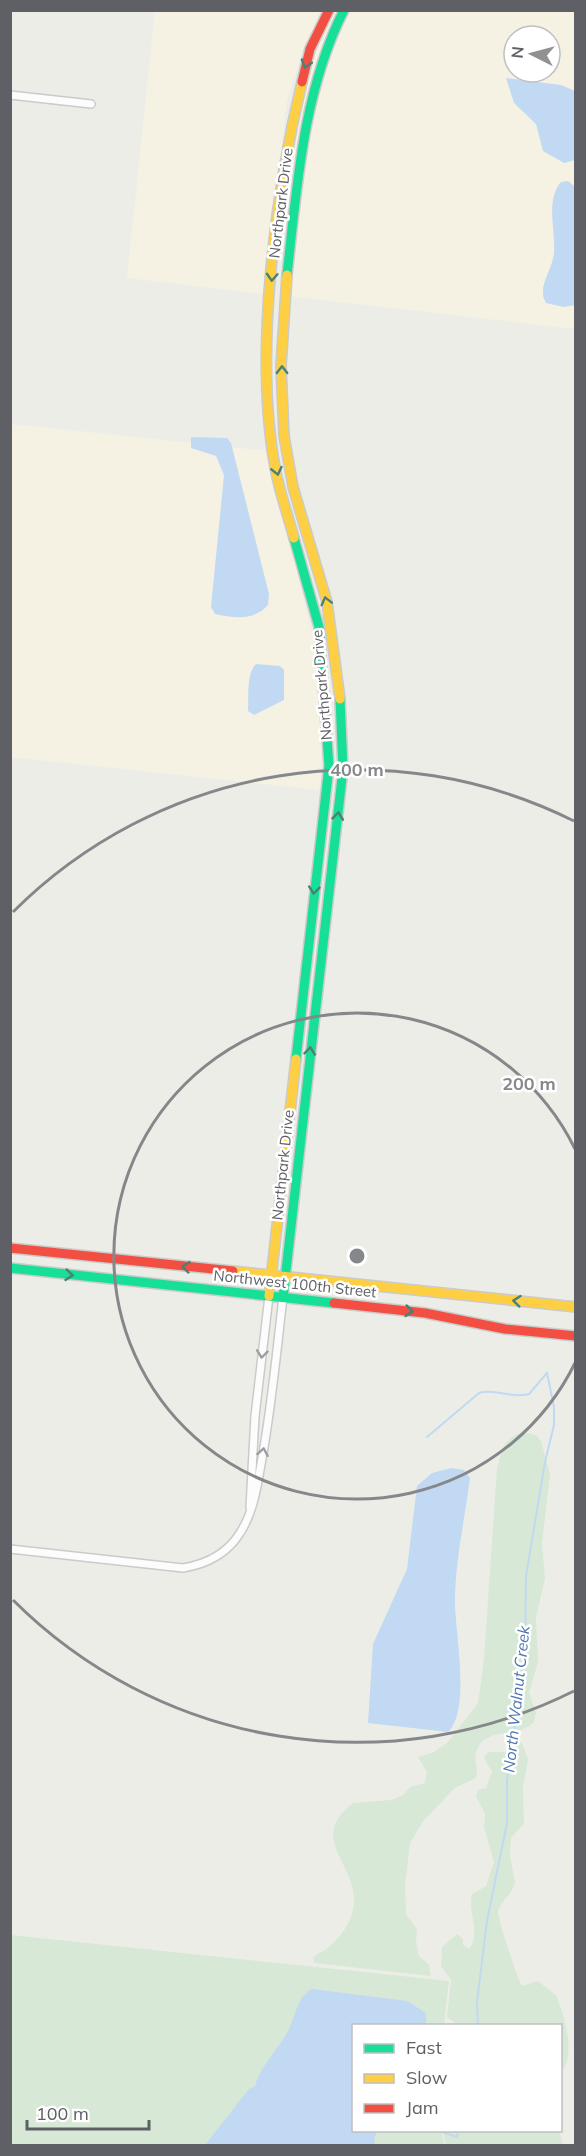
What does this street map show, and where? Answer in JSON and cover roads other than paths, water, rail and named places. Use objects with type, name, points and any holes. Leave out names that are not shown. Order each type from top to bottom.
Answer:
[{"type":"street","name":"Northpark Drive","points":[[250,1509],[249,1491],[255,1416],[329,766],[319,627],[275,468],[268,406],[272,271],[285,167],[304,70],[328,10]]},
{"type":"street","name":"Northpark Drive","points":[[10,1550],[172,1568],[193,1566],[213,1559],[232,1544],[246,1522],[256,1492],[269,1418],[286,1278],[343,769],[335,647],[327,600],[289,471],[282,405],[285,294],[306,126],[324,51],[344,10]]},
{"type":"street","points":[[10,95],[91,104]]},
{"type":"street","points":[[268,406],[282,405]]},
{"type":"street","points":[[320,842],[334,844]]},
{"type":"street","points":[[294,1073],[308,1075]]},
{"type":"street","name":"Northwest 100th Street","points":[[10,1248],[576,1307]]},
{"type":"street","name":"Northwest 100th Street","points":[[10,1268],[436,1314],[505,1329],[576,1336]]},
{"type":"water","points":[[508,84],[553,84],[575,91],[575,160],[564,163],[543,151],[536,124],[514,103]]},
{"type":"water","points":[[568,181],[575,187],[576,305],[564,307],[546,303],[543,291],[554,253],[553,198],[561,182]]},
{"type":"water","points":[[191,437],[227,438],[231,443],[269,594],[268,605],[256,614],[229,617],[215,614],[211,607],[224,475],[216,456],[191,448]]},
{"type":"water","points":[[256,664],[280,666],[284,670],[284,700],[254,715],[248,711],[248,693],[249,680]]},
{"type":"water","points":[[451,1468],[464,1470],[470,1478],[455,1587],[460,1689],[455,1721],[448,1732],[368,1723],[373,1644],[407,1569],[417,1486],[432,1473]]},
{"type":"water","points":[[312,1989],[407,2001],[426,2013],[426,2024],[352,2024],[352,2132],[377,2132],[374,2138],[375,2145],[205,2145],[249,2089],[255,2086],[261,2071],[289,2029],[300,2001]]},
{"type":"waterway","points":[[427,1437],[479,1393],[529,1394],[547,1373]]},
{"type":"waterway","name":"North Walnut Creek","points":[[478,2024],[477,2002],[487,1921],[507,1823],[507,1781],[525,1656],[526,1576],[545,1462],[554,1425],[554,1407],[547,1373]]},
{"type":"waterway","name":"North Walnut Creek","points":[[443,2132],[457,2137],[458,2132]]}]
